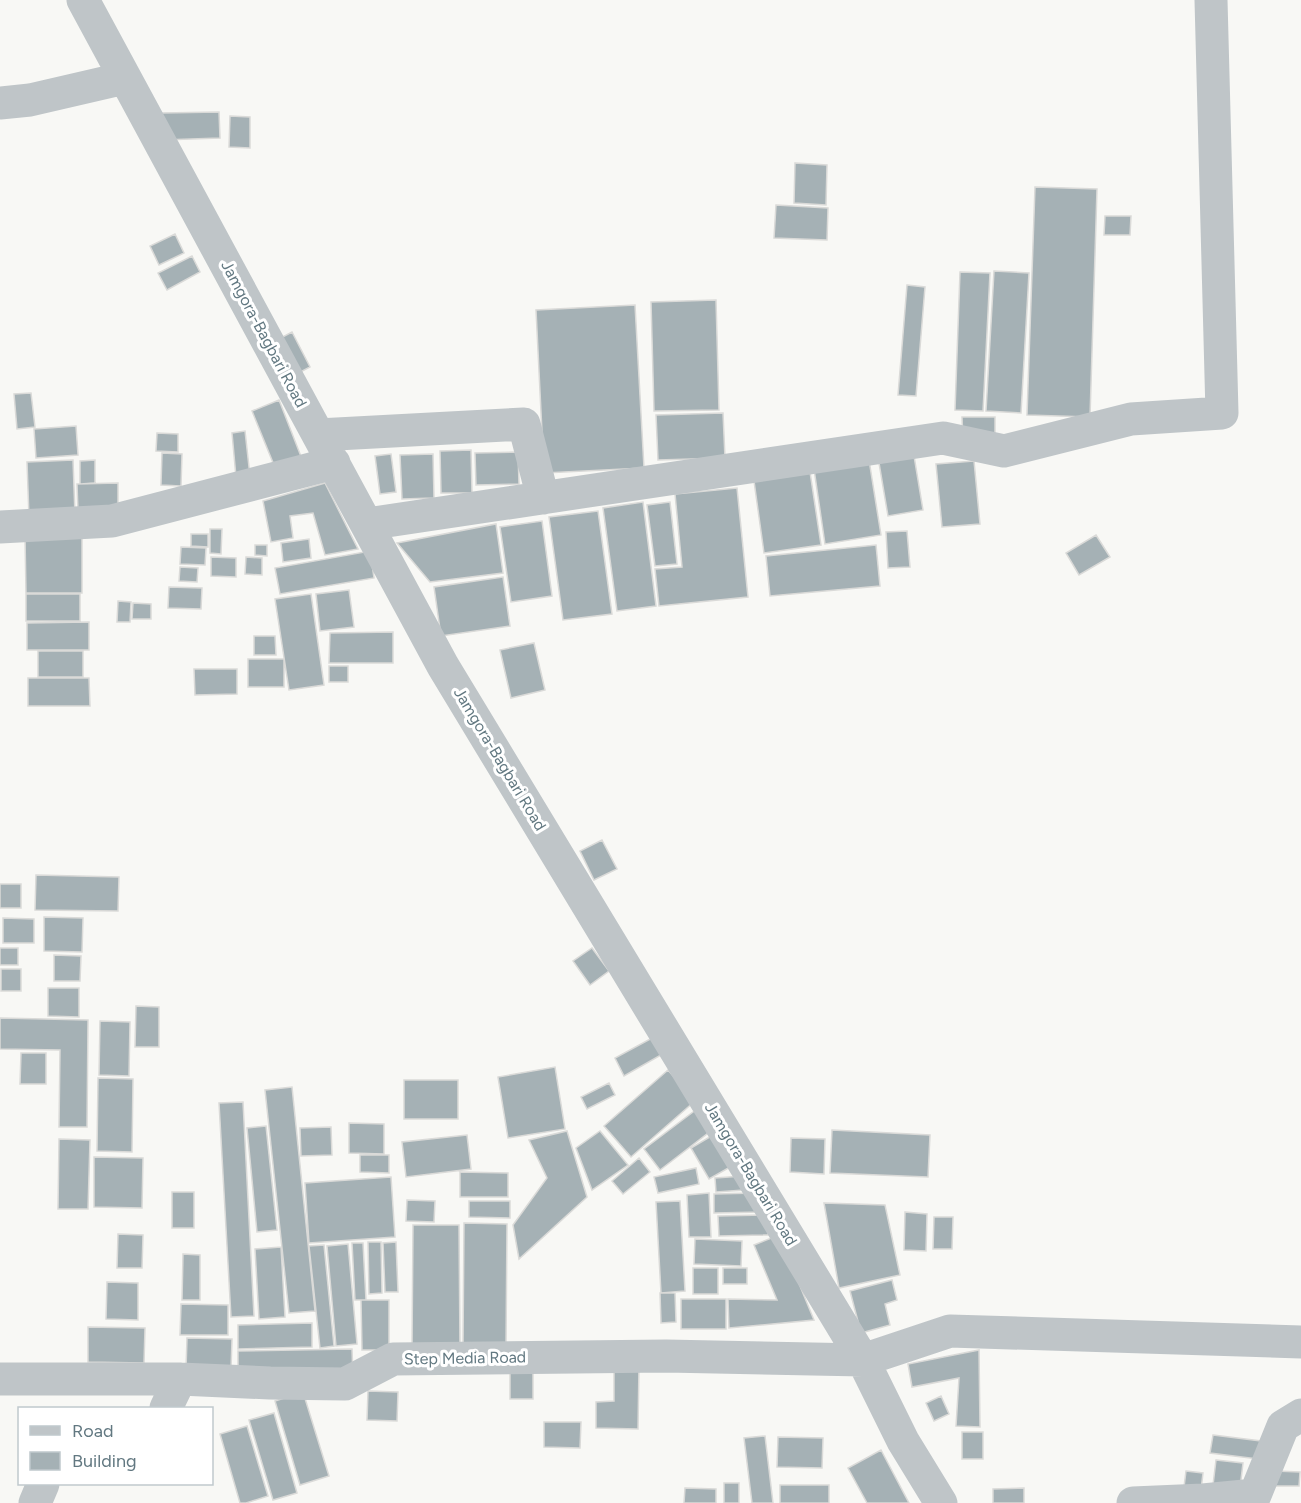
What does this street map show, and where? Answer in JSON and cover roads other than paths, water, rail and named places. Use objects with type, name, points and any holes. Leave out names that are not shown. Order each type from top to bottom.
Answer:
[{"type":"street","name":"Jamgora-Bagbari Road","points":[[83,0],[443,666],[863,1360],[903,1441],[940,1503]]},
{"type":"street","points":[[367,524],[943,438],[1004,450],[1131,419],[1222,413],[1211,0]]},
{"type":"street","points":[[0,103],[30,100],[125,78]]},
{"type":"street","points":[[0,527],[112,521],[326,449],[524,424],[543,498]]},
{"type":"street","name":"Step Media Road","points":[[0,1378],[180,1379],[345,1384],[393,1359],[666,1356],[863,1360],[950,1331],[1301,1342]]},
{"type":"street","points":[[166,1407],[180,1379]]},
{"type":"street","points":[[1133,1503],[1255,1495],[1283,1426],[1301,1415]]},
{"type":"street","points":[[35,1503],[43,1485]]}]
